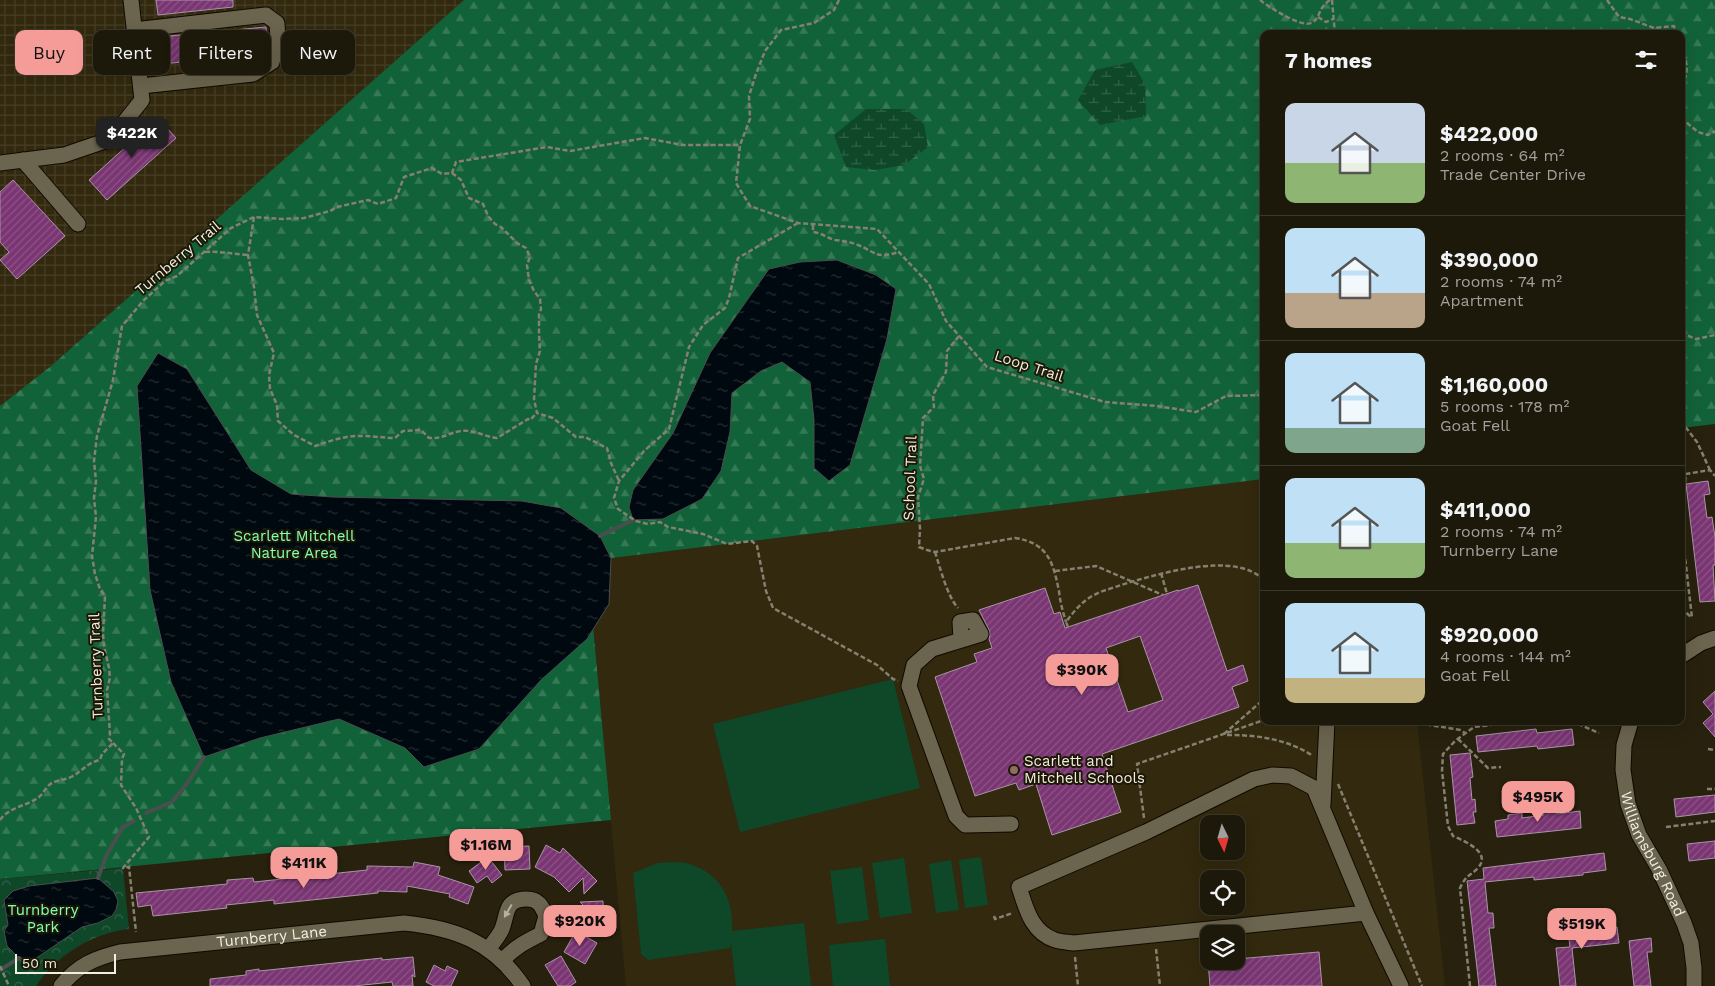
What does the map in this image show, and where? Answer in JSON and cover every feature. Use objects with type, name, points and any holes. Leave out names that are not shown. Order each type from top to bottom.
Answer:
[{"type":"street","points":[[131,0],[134,30],[266,15],[277,24],[278,39],[272,62],[253,74],[141,86]]},
{"type":"street","points":[[0,163],[64,155],[111,138],[142,100],[140,75]]},
{"type":"street","points":[[23,160],[78,224]]},
{"type":"street","points":[[966,621],[973,620],[980,634],[932,650],[914,665],[909,686],[956,816],[966,825],[1011,824]]},
{"type":"street","points":[[1685,653],[1701,643],[1715,638]]},
{"type":"street","name":"Williamsburg Road","points":[[1630,725],[1624,745],[1623,770],[1628,804],[1639,835],[1659,868],[1684,923],[1691,943],[1694,986]]},
{"type":"street","points":[[1322,809],[1327,727]]},
{"type":"street","points":[[1366,913],[1155,938],[1074,943],[1054,940],[1039,930],[1030,919],[1019,887],[1146,833],[1254,779],[1272,775],[1291,776],[1314,788],[1366,913],[1401,986]]},
{"type":"street","points":[[488,949],[502,928],[504,915],[511,905],[520,899],[531,899],[541,904],[546,916],[541,934],[523,942],[502,960]]},
{"type":"street","name":"Turnberry Lane","points":[[61,986],[70,975],[96,958],[120,952],[404,923],[428,926],[459,935],[488,949],[502,960],[523,986]]},
{"type":"path","name":"Loop Trail","points":[[839,0],[834,10],[814,22],[781,30],[766,51],[756,74],[749,96],[750,119],[740,145],[736,183],[750,206],[798,223],[877,229],[929,284],[946,321],[987,367],[1106,402],[1157,406],[1196,412],[1226,396],[1260,395]]},
{"type":"path","points":[[1260,0],[1272,10],[1305,24],[1312,23],[1318,17],[1321,6],[1330,0],[1334,30]]},
{"type":"path","points":[[1607,0],[1618,17],[1630,19],[1654,28],[1674,26],[1675,30]]},
{"type":"path","points":[[1318,17],[1326,22],[1333,20]]},
{"type":"path","points":[[1685,60],[1687,76],[1685,79]]},
{"type":"path","points":[[1685,121],[1698,132],[1708,136],[1715,131]]},
{"type":"path","points":[[537,413],[534,399],[536,364],[540,351],[539,315],[541,309],[540,299],[529,280],[527,265],[530,257],[526,248],[517,243],[501,227],[494,224],[483,204],[469,198],[461,180],[452,173],[456,162],[547,147],[570,151],[645,138],[683,146],[740,145]]},
{"type":"path","name":"Turnberry Trail","points":[[136,932],[129,867],[123,868],[149,837],[136,808],[121,786],[122,759],[124,754],[109,739],[107,690],[110,678],[103,634],[105,596],[97,582],[92,556],[96,517],[94,461],[97,436],[113,380],[122,326],[143,300],[165,281],[177,276],[231,228],[254,217],[304,218],[330,211],[337,207],[368,200],[378,204],[396,198],[404,177],[432,168],[442,174],[452,173]]},
{"type":"path","points":[[254,217],[248,255],[257,315],[274,353],[269,375],[270,389],[277,405],[278,421],[294,434],[315,446],[339,438],[362,436],[395,438],[403,431],[421,430],[429,438],[440,439],[461,431],[481,433],[497,438],[530,420],[537,413]]},
{"type":"path","points":[[798,223],[738,258],[729,298],[724,308],[703,325],[689,347],[669,429],[644,451],[619,481],[614,498],[618,509],[636,521],[648,524],[660,522],[668,527],[703,534],[727,544],[752,541],[757,546],[766,591],[773,608],[877,665],[893,679],[909,686]]},
{"type":"path","points":[[812,224],[813,232],[835,240],[856,244],[872,253],[888,255],[899,252]]},
{"type":"path","points":[[204,252],[218,251],[248,255]]},
{"type":"path","points":[[1685,335],[1696,339],[1715,335]]},
{"type":"path","name":"School Trail","points":[[935,552],[919,547],[918,497],[924,479],[920,466],[923,418],[934,407],[932,395],[946,372],[947,351],[960,336]]},
{"type":"path","points":[[537,413],[553,418],[576,437],[585,437],[607,448],[619,481]]},
{"type":"path","points":[[1685,426],[1697,442],[1710,470],[1715,476]]},
{"type":"path","points":[[1685,477],[1686,474],[1710,470]]},
{"type":"path","points":[[966,621],[951,596],[940,571],[935,552],[1009,538],[1024,539],[1046,552],[1051,560],[1068,628]]},
{"type":"path","points":[[1685,556],[1692,618],[1685,612]]},
{"type":"path","points":[[1055,571],[1096,566],[1131,582],[1165,594],[1161,573]]},
{"type":"path","points":[[1066,622],[1084,602],[1096,594],[1161,573],[1202,566],[1235,567],[1246,569],[1260,576]]},
{"type":"path","points":[[1223,735],[1260,703]]},
{"type":"path","points":[[1146,833],[1137,764],[1260,721]]},
{"type":"path","points":[[1429,725],[1461,730],[1465,733]]},
{"type":"path","points":[[1470,986],[1460,888],[1464,878],[1479,866],[1482,858],[1478,850],[1453,836],[1448,826],[1442,771],[1443,754],[1474,727],[1491,725]]},
{"type":"path","points":[[1580,725],[1599,733]]},
{"type":"path","points":[[1223,735],[1249,735],[1276,740],[1301,748],[1317,758]]},
{"type":"path","points":[[1458,739],[1488,768],[1501,767]]},
{"type":"path","points":[[0,820],[5,812],[23,806],[29,801],[38,798],[52,783],[69,778],[82,771],[87,764],[100,760],[102,754],[112,742]]},
{"type":"path","points":[[1708,749],[1715,750]]},
{"type":"path","points":[[1338,776],[1338,783],[1422,986]]},
{"type":"path","points":[[1707,789],[1715,789]]},
{"type":"path","points":[[1666,827],[1715,821]]},
{"type":"path","points":[[994,916],[995,919],[1002,918]]},
{"type":"path","points":[[1155,938],[1160,986]]},
{"type":"path","points":[[1074,956],[1078,986]]},
{"type":"path","points":[[0,966],[9,986]]},
{"type":"shaded area","points":[[0,0],[464,0],[51,366],[0,406]]},
{"type":"shaded area","name":"Scarlett and Mitchell Schools","points":[[1260,479],[1260,725],[1417,725],[1445,986],[626,986],[587,561]]},
{"type":"green space","name":"Scarlett Mitchell Nature Area","points":[[464,0],[1715,0],[1715,424],[1685,428],[1685,30],[1260,30],[1260,479],[587,561],[611,820],[0,879],[0,406],[51,366]]},
{"type":"green space","points":[[1132,62],[1145,84],[1146,116],[1100,125],[1078,100],[1095,70]]},
{"type":"green space","points":[[866,109],[906,109],[924,124],[928,147],[904,165],[875,170],[846,167],[834,135]]},
{"type":"green space","points":[[893,679],[920,788],[740,832],[713,724]]},
{"type":"green space","points":[[981,857],[988,905],[965,908],[959,860]]},
{"type":"green space","points":[[904,858],[912,913],[880,918],[872,863]]},
{"type":"green space","points":[[951,860],[959,910],[936,913],[929,864]]},
{"type":"green space","points":[[658,863],[686,863],[701,868],[710,874],[717,881],[728,899],[731,909],[732,931],[804,923],[811,986],[736,986],[731,943],[730,948],[648,960],[641,954],[633,873]]},
{"type":"green space","points":[[862,867],[869,920],[837,924],[830,871]]},
{"type":"green space","name":"Turnberry Park","points":[[123,868],[129,929],[102,936],[76,947],[54,964],[36,986],[0,986],[0,879]]},
{"type":"green space","points":[[885,939],[890,986],[833,986],[829,945]]},
{"type":"water","points":[[837,260],[876,275],[896,289],[887,339],[850,465],[829,481],[814,468],[814,420],[810,382],[782,362],[761,371],[732,393],[730,432],[721,471],[702,499],[663,519],[633,520],[629,507],[633,490],[673,433],[710,353],[769,269],[800,262]]},
{"type":"water","points":[[158,353],[187,369],[251,470],[291,494],[332,497],[522,501],[561,508],[600,536],[611,558],[609,604],[587,639],[541,680],[479,749],[424,767],[405,748],[339,719],[260,738],[204,757],[171,682],[150,590],[137,386]]},
{"type":"water","points":[[98,878],[114,892],[118,901],[112,916],[98,923],[82,927],[35,959],[19,958],[7,946],[4,931],[8,925],[4,900],[13,891],[29,886]]},
{"type":"building","points":[[156,0],[233,0],[233,7],[158,15]]},
{"type":"building","points":[[266,27],[266,30],[234,30]]},
{"type":"building","points":[[180,35],[180,62],[170,63],[170,36]]},
{"type":"building","points":[[158,118],[176,138],[107,200],[89,180]]},
{"type":"building","points":[[13,180],[65,236],[17,279],[0,260],[9,252],[0,242],[0,192]]},
{"type":"building","points":[[1708,481],[1710,494],[1704,495],[1707,518],[1712,517],[1715,537],[1715,565],[1713,565],[1715,601],[1700,602],[1686,484]]},
{"type":"building","points":[[1198,585],[1227,671],[1243,665],[1248,681],[1232,687],[1239,707],[1102,754],[1121,812],[1052,835],[1036,784],[1019,790],[1016,783],[975,796],[935,677],[977,662],[974,654],[992,648],[989,630],[979,610],[1045,588],[1054,614],[1060,612],[1065,628]],"holes":[[[1140,636],[1163,700],[1128,712],[1106,648]]]},
{"type":"building","points":[[1715,691],[1715,737],[1703,723],[1713,714],[1703,702]]},
{"type":"building","points":[[1536,729],[1537,733],[1572,729],[1574,745],[1538,749],[1537,746],[1478,752],[1476,736]]},
{"type":"building","points":[[1470,753],[1473,777],[1470,778],[1472,800],[1475,799],[1476,812],[1473,812],[1475,823],[1457,825],[1450,755]]},
{"type":"building","points":[[1715,795],[1715,812],[1676,817],[1674,799]]},
{"type":"building","points":[[1556,809],[1557,814],[1580,811],[1581,828],[1497,837],[1495,821],[1508,819],[1508,815],[1522,813],[1522,818],[1544,815],[1543,811]]},
{"type":"building","points":[[1715,841],[1715,858],[1689,861],[1687,844]]},
{"type":"building","points":[[546,845],[560,853],[563,848],[597,881],[584,894],[583,878],[569,892],[554,877],[535,867]]},
{"type":"building","points":[[529,846],[530,869],[505,870],[504,847]]},
{"type":"building","points":[[1604,853],[1606,870],[1583,873],[1583,875],[1534,880],[1534,877],[1485,882],[1488,913],[1493,913],[1494,928],[1489,928],[1496,986],[1479,986],[1467,881],[1484,879],[1483,868]]},
{"type":"building","points":[[488,857],[502,875],[492,883],[487,876],[477,883],[469,871]]},
{"type":"building","points":[[414,862],[440,867],[438,875],[474,887],[468,904],[449,897],[450,894],[407,886],[407,892],[378,891],[378,893],[274,904],[274,900],[226,905],[227,908],[153,916],[151,905],[138,907],[136,893],[227,884],[227,880],[253,878],[254,882],[367,870],[367,866],[413,867]]},
{"type":"building","points":[[603,901],[604,926],[576,927],[576,915],[592,914],[580,902]]},
{"type":"building","points":[[1617,927],[1619,943],[1572,948],[1576,986],[1560,986],[1556,948],[1570,947],[1568,932]]},
{"type":"building","points":[[576,931],[597,943],[585,964],[564,952]]},
{"type":"building","points":[[1651,938],[1652,952],[1647,952],[1651,986],[1634,986],[1629,941]]},
{"type":"building","points":[[1319,952],[1322,986],[1210,986],[1209,970],[1245,970],[1245,958]]},
{"type":"building","points":[[561,956],[576,982],[570,986],[558,986],[545,965]]},
{"type":"building","points":[[413,957],[415,977],[412,975],[413,986],[393,986],[392,982],[354,986],[210,986],[210,979],[246,975],[246,971],[259,969],[259,971],[382,958],[382,960]]},
{"type":"building","points":[[434,965],[445,971],[447,966],[458,971],[451,986],[434,986],[426,982]]},
{"type":"waterway","points":[[600,536],[633,520]]},
{"type":"waterway","points":[[146,813],[172,802],[204,757]]},
{"type":"waterway","points":[[98,878],[106,856],[123,827],[134,821]]},
{"type":"waterway","points":[[0,970],[19,958]]},
{"type":"place","name":"Scarlett and Mitchell Schools","points":[[1014,770]]}]
